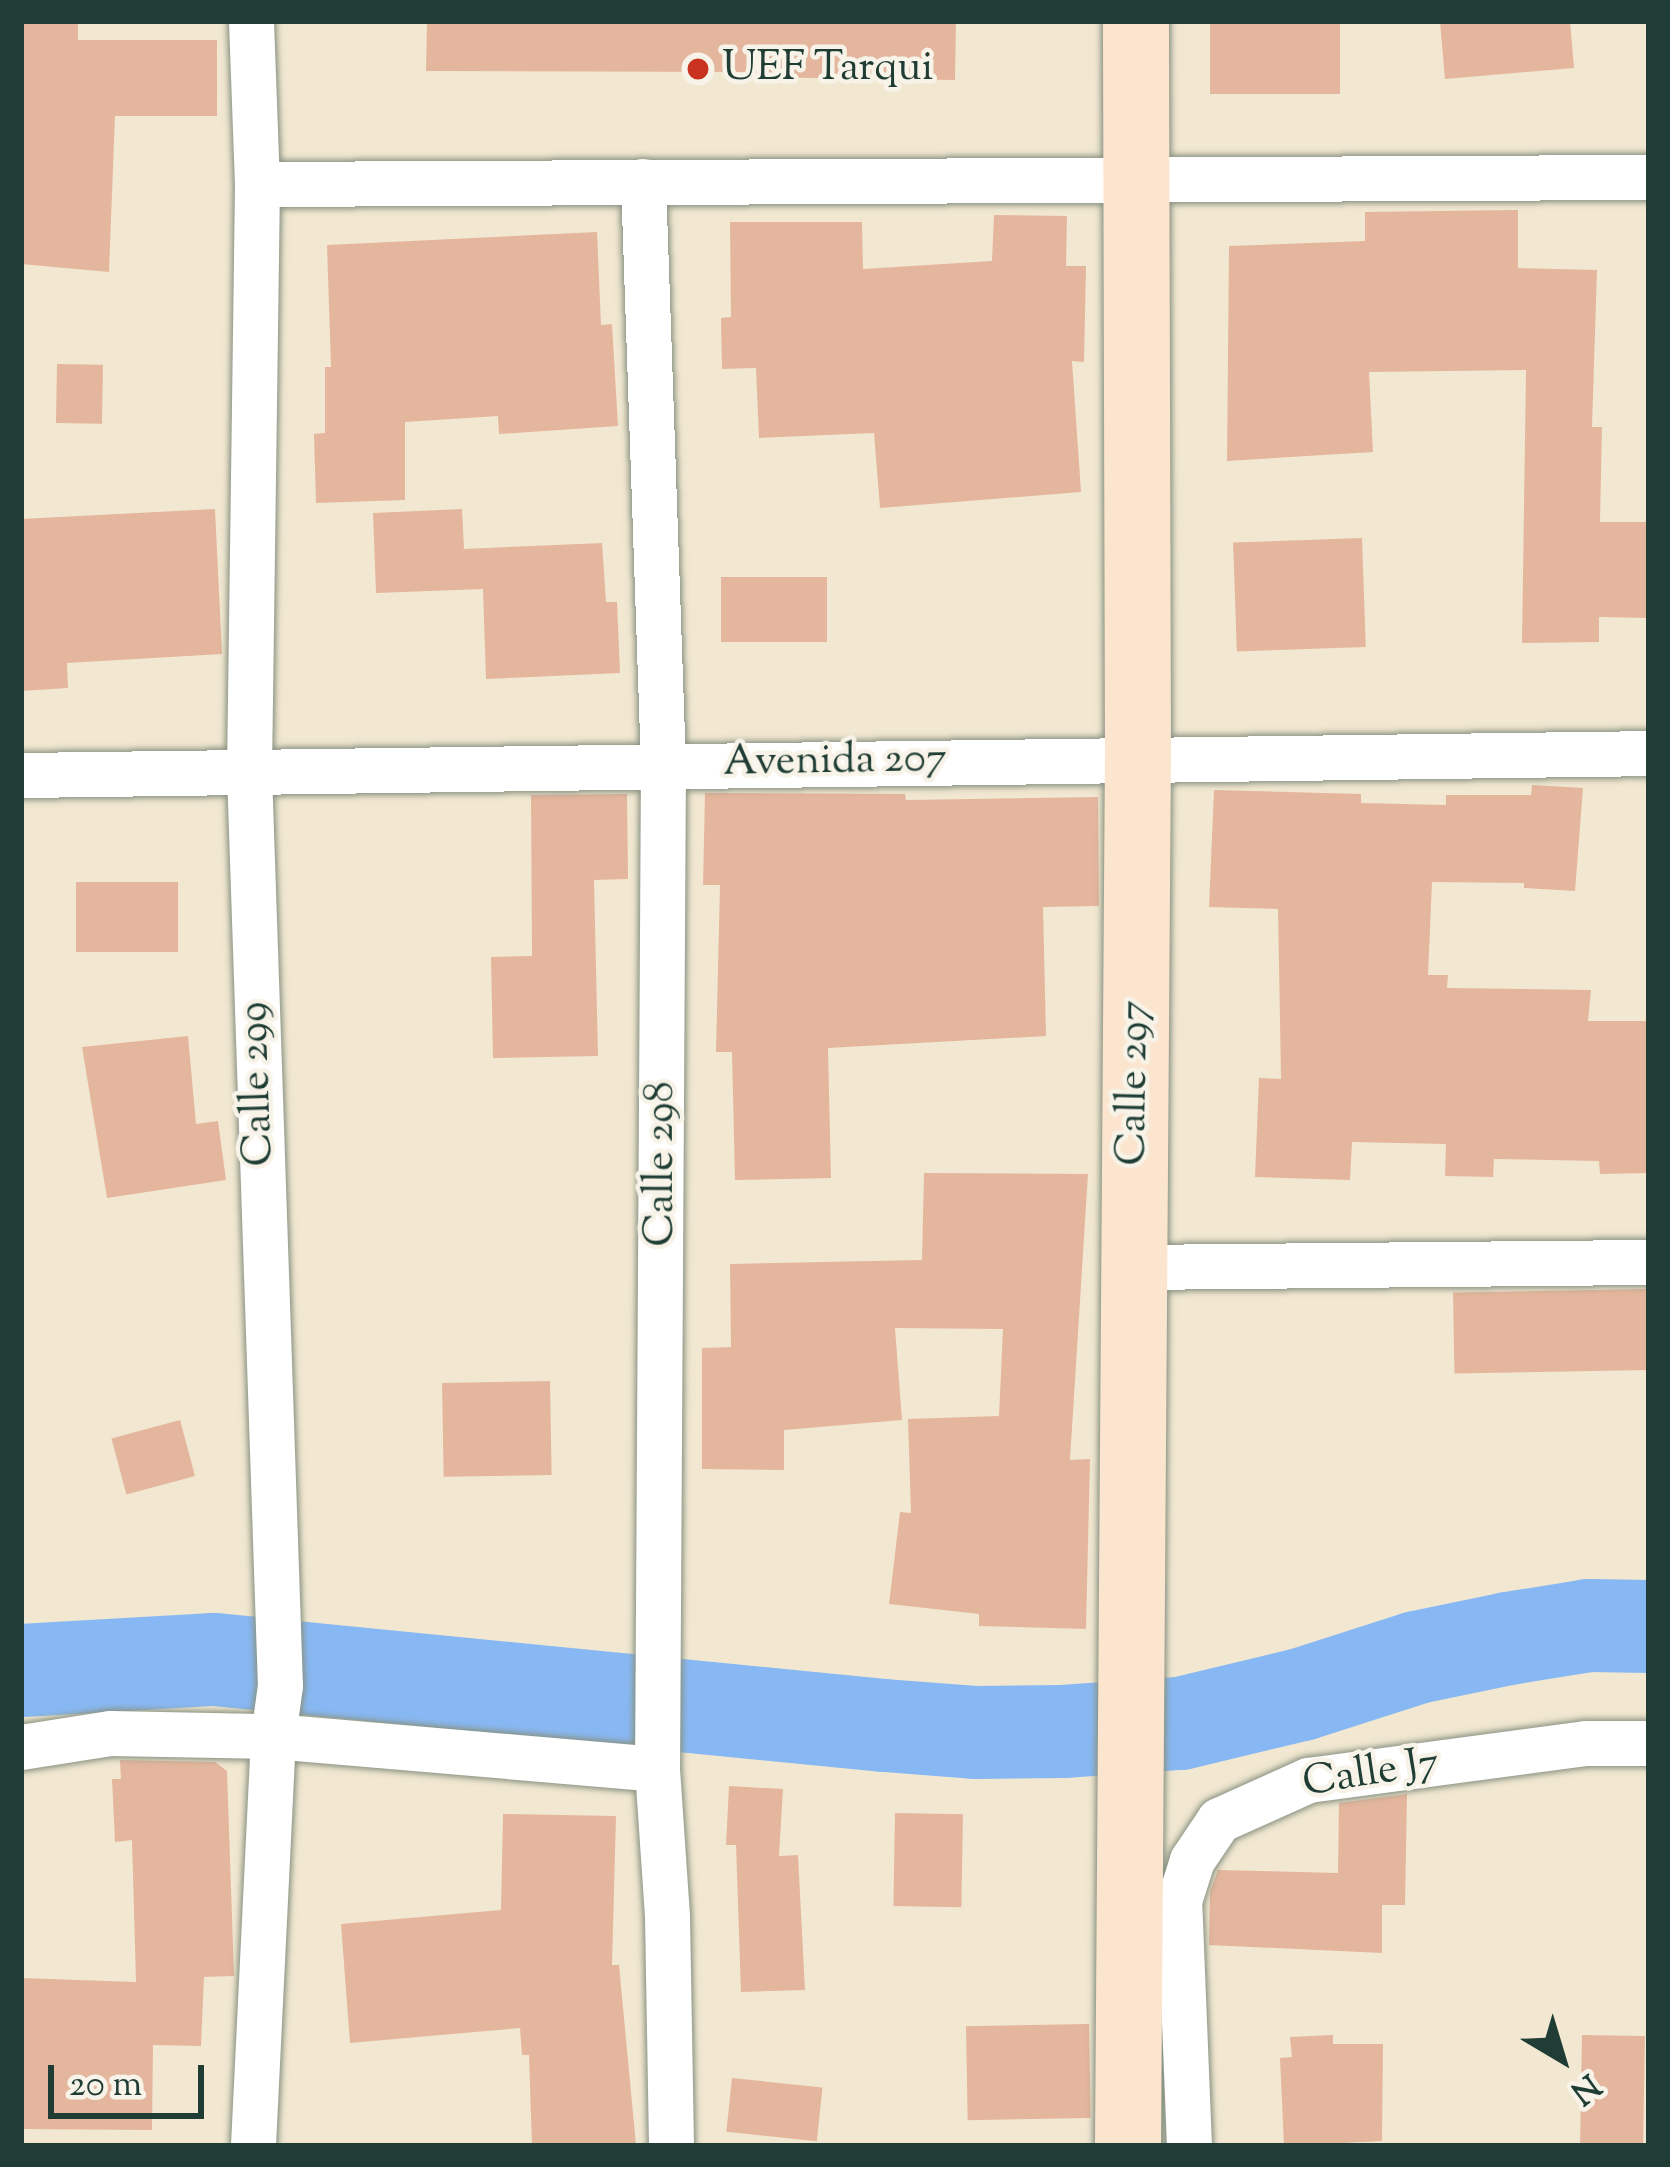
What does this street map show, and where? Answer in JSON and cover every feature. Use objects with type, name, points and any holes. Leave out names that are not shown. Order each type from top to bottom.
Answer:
[{"type":"street","name":"Calle 299","points":[[251,21],[257,184],[249,772],[280,1685],[272,1736],[253,2146]]},
{"type":"street","name":"Calle 297","points":[[1128,2146],[1138,758],[1136,21]]},
{"type":"street","points":[[257,184],[1649,177]]},
{"type":"street","name":"Calle 298","points":[[643,181],[662,764],[658,1766],[668,1916],[670,2146]]},
{"type":"street","name":"Avenida 207","points":[[21,776],[1649,753]]},
{"type":"street","points":[[1133,1297],[1649,1262]]},
{"type":"street","points":[[21,1747],[110,1733],[272,1736],[658,1766]]},
{"type":"street","name":"Calle J7","points":[[1189,2146],[1179,1901],[1192,1860],[1220,1820],[1308,1780],[1586,1743],[1649,1743]]},
{"type":"building","points":[[21,21],[78,21],[78,40],[217,40],[217,116],[115,116],[109,272],[21,264]]},
{"type":"building","points":[[427,21],[956,21],[955,80],[745,77],[745,72],[426,71]]},
{"type":"building","points":[[1210,21],[1340,21],[1340,94],[1210,94]]},
{"type":"building","points":[[1440,21],[1570,21],[1574,68],[1445,79]]},
{"type":"building","points":[[1518,210],[1518,268],[1597,270],[1592,427],[1602,427],[1600,522],[1649,522],[1649,618],[1599,617],[1599,642],[1522,643],[1526,370],[1369,372],[1373,452],[1227,461],[1229,246],[1365,241],[1365,212]]},
{"type":"building","points":[[994,215],[1067,216],[1066,266],[1086,266],[1084,362],[1072,361],[1081,492],[880,508],[874,433],[759,438],[756,368],[722,369],[721,318],[731,317],[730,222],[862,222],[863,269],[992,261]]},
{"type":"building","points":[[597,232],[601,325],[612,324],[618,426],[499,434],[498,416],[405,422],[405,500],[316,503],[314,434],[325,433],[325,367],[331,367],[327,245]]},
{"type":"building","points":[[57,364],[103,365],[102,424],[56,423]]},
{"type":"building","points":[[215,509],[222,654],[67,663],[68,688],[21,691],[21,519]]},
{"type":"building","points":[[462,509],[464,549],[602,543],[606,602],[617,602],[620,673],[486,679],[483,589],[376,593],[373,513]]},
{"type":"building","points":[[1362,538],[1366,647],[1237,651],[1233,543]]},
{"type":"building","points":[[721,577],[827,577],[827,642],[721,642]]},
{"type":"building","points":[[1532,785],[1583,788],[1575,891],[1524,888],[1524,883],[1432,882],[1428,975],[1448,975],[1447,988],[1591,990],[1588,1021],[1649,1021],[1649,1173],[1600,1174],[1599,1161],[1494,1159],[1493,1177],[1445,1176],[1446,1144],[1352,1142],[1350,1180],[1255,1177],[1259,1078],[1281,1079],[1278,909],[1209,907],[1214,790],[1361,794],[1361,803],[1446,805],[1446,795],[1531,795]]},
{"type":"building","points":[[705,793],[905,794],[906,800],[1098,797],[1099,906],[1043,907],[1046,1036],[828,1048],[831,1178],[735,1180],[732,1052],[716,1052],[720,885],[703,885]]},
{"type":"building","points":[[627,794],[628,879],[594,880],[598,1056],[493,1058],[491,957],[532,956],[531,795]]},
{"type":"building","points":[[76,882],[178,882],[178,952],[76,952]]},
{"type":"building","points":[[188,1036],[196,1124],[218,1121],[226,1180],[107,1198],[82,1047]]},
{"type":"building","points":[[924,1173],[1088,1174],[1070,1460],[1090,1459],[1086,1629],[979,1626],[979,1614],[889,1604],[900,1512],[911,1513],[908,1419],[999,1416],[1003,1329],[895,1328],[902,1420],[784,1430],[784,1470],[702,1469],[702,1348],[731,1347],[730,1264],[922,1260]]},
{"type":"building","points":[[1648,1289],[1649,1370],[1454,1373],[1453,1292]]},
{"type":"building","points":[[550,1381],[552,1475],[444,1477],[442,1383]]},
{"type":"building","points":[[180,1420],[195,1476],[126,1494],[111,1438]]},
{"type":"building","points":[[120,1760],[215,1762],[227,1771],[234,1976],[204,1977],[201,2046],[153,2045],[152,2130],[21,2129],[21,1978],[136,1982],[132,1840],[115,1842],[112,1779],[121,1779]]},
{"type":"building","points":[[729,1786],[783,1789],[779,1856],[798,1855],[805,1990],[741,1992],[736,1845],[726,1845]]},
{"type":"building","points":[[1407,1794],[1405,1905],[1382,1905],[1382,1953],[1209,1945],[1210,1892],[1218,1870],[1338,1873],[1339,1803]]},
{"type":"building","points":[[895,1813],[963,1814],[961,1907],[893,1906]]},
{"type":"building","points":[[503,1814],[616,1816],[612,1965],[619,1965],[636,2145],[532,2146],[529,2055],[522,2055],[520,2028],[350,2043],[341,1924],[501,1910]]},
{"type":"building","points":[[1089,2024],[1091,2118],[968,2120],[966,2026]]},
{"type":"building","points":[[1333,2035],[1333,2044],[1383,2044],[1382,2141],[1284,2146],[1280,2058],[1292,2057],[1290,2037]]},
{"type":"building","points":[[1582,2035],[1645,2036],[1643,2146],[1580,2146]]},
{"type":"building","points":[[732,2078],[823,2088],[817,2141],[726,2132]]},
{"type":"waterway","points":[[21,1670],[214,1659],[884,1725],[974,1732],[1062,1731],[1180,1723],[1301,1694],[1416,1657],[1508,1638],[1588,1625],[1649,1626]]},
{"type":"place","name":"UEF Tarqui","points":[[698,69]]}]
